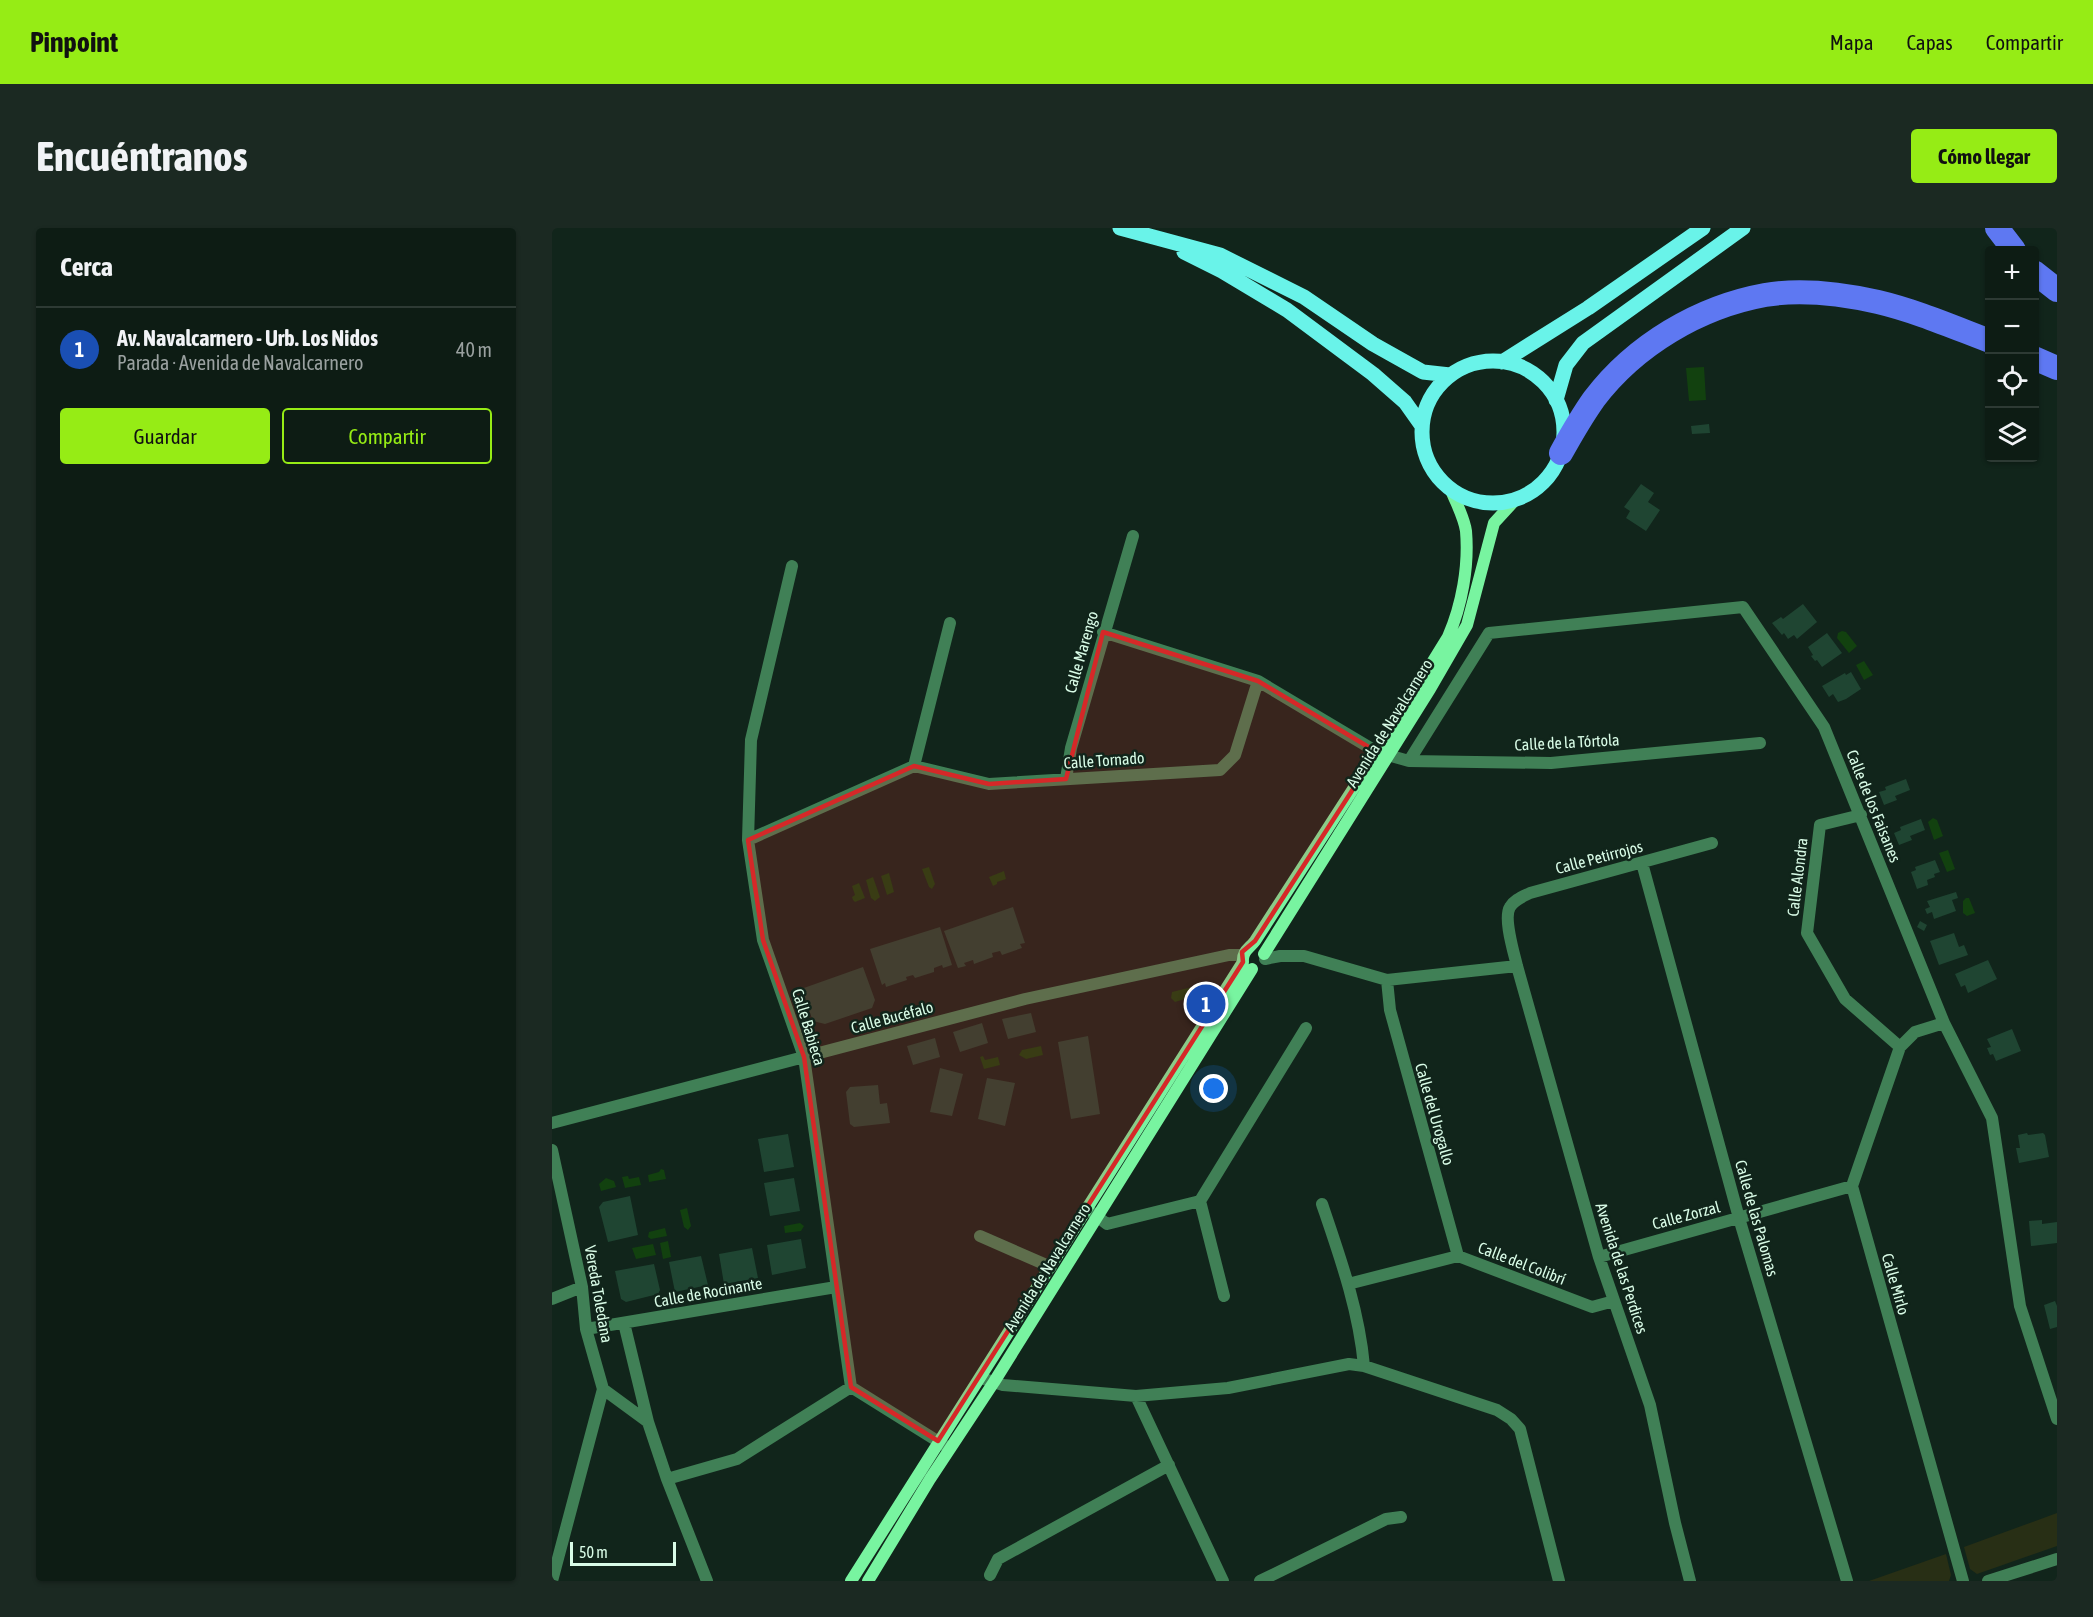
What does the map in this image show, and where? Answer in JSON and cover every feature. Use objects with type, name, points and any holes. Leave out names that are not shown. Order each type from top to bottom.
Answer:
[{"type":"highway","points":[[1997,228],[2011,246]]},
{"type":"highway","points":[[2039,276],[2057,290]]},
{"type":"highway","points":[[1561,453],[1595,397],[1647,346],[1690,319],[1732,303],[1766,295],[1794,292],[1834,295],[1879,303],[1985,339]]},
{"type":"highway","points":[[2039,360],[2057,368]]},
{"type":"main road","points":[[1120,228],[1220,255],[1304,297],[1373,344],[1423,372],[1450,375]]},
{"type":"main road","points":[[1502,362],[1587,308],[1703,228]]},
{"type":"main road","points":[[1556,400],[1566,365],[1583,343],[1743,228]]},
{"type":"main road","points":[[1155,237],[1222,270],[1287,310],[1373,374],[1405,402],[1422,426]]},
{"type":"main road","points":[[1484,362],[1502,362],[1519,366],[1534,374],[1547,386],[1556,400],[1562,417],[1564,435],[1561,453],[1544,482],[1531,492],[1516,499],[1494,503],[1471,500],[1451,490],[1437,478],[1428,462],[1422,444],[1422,426],[1426,406],[1436,389],[1450,375],[1466,366],[1484,362]]},
{"type":"street","name":"Avenida de Navalcarnero","points":[[1265,956],[1448,638],[1456,618],[1465,573],[1466,529],[1451,490]]},
{"type":"street","name":"Avenida de Navalcarnero","points":[[851,1581],[1247,958],[1382,754],[1430,690],[1467,625],[1494,523],[1516,499]]},
{"type":"street","name":"Calle Marengo","points":[[1066,779],[1071,748],[1103,632],[1133,536]]},
{"type":"street","name":"Calle Babieca","points":[[792,566],[752,740],[748,840],[763,940],[804,1057],[851,1387]]},
{"type":"street","name":"Calle de los Faisanes","points":[[1409,761],[1489,633],[1743,607],[1824,727],[1944,1023],[1992,1118],[2020,1306],[2057,1419]]},
{"type":"street","points":[[748,840],[914,766],[950,623]]},
{"type":"street","points":[[1103,632],[1258,681]]},
{"type":"street","name":"Calle de la Tórtola","points":[[1258,681],[1382,754],[1409,761],[1551,763],[1760,744]]},
{"type":"street","name":"Calle Tornado","points":[[914,766],[989,784],[1220,770],[1235,755],[1258,681]]},
{"type":"street","name":"Calle Alondra","points":[[1861,816],[1820,825],[1808,933],[1845,999],[1900,1047]]},
{"type":"street","name":"Calle Petirrojos","points":[[1507,920],[1508,909],[1519,898],[1530,893],[1712,843]]},
{"type":"street","name":"Calle de las Palomas","points":[[1642,863],[1739,1218],[1847,1581]]},
{"type":"street","name":"Avenida de las Perdices","points":[[1507,920],[1517,966],[1599,1257],[1650,1405],[1690,1581]]},
{"type":"street","points":[[1259,948],[1265,956],[1258,969],[1247,958],[1259,948]]},
{"type":"street","name":"Calle Bucéfalo","points":[[552,1123],[1025,999],[1229,955],[1247,958]]},
{"type":"street","points":[[1265,956],[1304,956],[1387,980],[1517,966]]},
{"type":"street","name":"Avenida de Navalcarnero","points":[[868,1581],[1098,1217],[1247,958]]},
{"type":"street","name":"Calle del Urogallo","points":[[1387,980],[1390,1010],[1458,1256]]},
{"type":"street","points":[[1852,1186],[1900,1047],[1916,1032],[1944,1023]]},
{"type":"street","points":[[1087,1210],[1107,1224],[1200,1201],[1306,1028]]},
{"type":"street","name":"Vereda Toledana","points":[[552,1150],[582,1287],[586,1329],[603,1389]]},
{"type":"street","name":"Calle Zorzal","points":[[1599,1257],[1852,1186]]},
{"type":"street","name":"Calle Mirlo","points":[[1852,1186],[1964,1581]]},
{"type":"street","points":[[1200,1201],[1224,1296]]},
{"type":"street","points":[[1322,1204],[1348,1284],[1361,1335],[1364,1366]]},
{"type":"street","name":"Avenida de Navalcarnero","points":[[980,1236],[1051,1267]]},
{"type":"street","name":"Calle del Colibrí","points":[[1348,1284],[1458,1256],[1593,1307],[1614,1301]]},
{"type":"street","points":[[552,1299],[582,1287]]},
{"type":"street","name":"Calle de Rocinante","points":[[586,1329],[836,1287]]},
{"type":"street","name":"Vereda Toledana","points":[[624,1323],[648,1422],[667,1479],[707,1581]]},
{"type":"street","points":[[981,1378],[1003,1385],[1136,1396],[1228,1388],[1349,1364],[1364,1366],[1497,1410],[1511,1419],[1520,1429],[1559,1581]]},
{"type":"street","points":[[667,1479],[736,1459],[851,1387],[950,1449]]},
{"type":"street","points":[[552,1581],[603,1389],[648,1422]]},
{"type":"street","points":[[1136,1396],[1223,1581]]},
{"type":"street","points":[[990,1575],[998,1559],[1169,1465]]},
{"type":"street","points":[[1260,1581],[1386,1519],[1401,1517]]},
{"type":"street","points":[[1988,1581],[2057,1559]]},
{"type":"highlighted area","points":[[1103,632],[1258,681],[1377,752],[1255,941],[1242,952],[1243,962],[938,1441],[851,1387],[804,1057],[763,940],[748,840],[914,766],[989,784],[1066,779]]},
{"type":"shaded area","points":[[1704,367],[1706,400],[1689,401],[1686,368]]},
{"type":"shaded area","points":[[1846,632],[1857,646],[1849,653],[1837,638],[1838,633]]},
{"type":"shaded area","points":[[1864,661],[1873,675],[1864,680],[1856,665]]},
{"type":"shaded area","points":[[1933,818],[1937,820],[1943,836],[1934,840],[1928,822]]},
{"type":"shaded area","points":[[1948,850],[1955,869],[1947,872],[1939,853]]},
{"type":"shaded area","points":[[929,867],[935,884],[932,889],[922,869]]},
{"type":"shaded area","points":[[1004,871],[1006,879],[993,886],[989,877]]},
{"type":"shaded area","points":[[889,873],[894,892],[887,895],[881,876]]},
{"type":"shaded area","points":[[873,877],[880,897],[875,901],[871,898],[866,880]]},
{"type":"shaded area","points":[[859,883],[865,898],[855,902],[852,897],[855,895],[852,886]]},
{"type":"shaded area","points":[[1969,898],[1975,913],[1967,916],[1963,913],[1963,901]]},
{"type":"shaded area","points":[[1192,987],[1195,996],[1175,1002],[1171,998],[1172,992]]},
{"type":"shaded area","points":[[1041,1046],[1043,1055],[1026,1059],[1019,1055],[1022,1050]]},
{"type":"shaded area","points":[[983,1056],[985,1060],[998,1057],[1000,1065],[984,1069],[980,1057]]},
{"type":"shaded area","points":[[661,1169],[664,1170],[666,1179],[649,1182],[648,1175],[659,1172]]},
{"type":"shaded area","points":[[628,1176],[629,1179],[639,1177],[641,1185],[625,1188],[622,1177]]},
{"type":"shaded area","points":[[606,1178],[614,1181],[616,1187],[601,1191],[599,1184]]},
{"type":"shaded area","points":[[687,1208],[691,1226],[688,1230],[684,1227],[680,1210]]},
{"type":"shaded area","points":[[800,1223],[804,1226],[801,1231],[785,1233],[784,1226]]},
{"type":"shaded area","points":[[665,1228],[667,1236],[651,1239],[648,1237],[649,1232]]},
{"type":"shaded area","points":[[668,1241],[671,1257],[663,1259],[660,1243]]},
{"type":"shaded area","points":[[653,1244],[656,1255],[636,1259],[632,1248]]},
{"type":"shaded area","points":[[2057,1513],[2057,1546],[1977,1574],[1970,1569],[1964,1547]]},
{"type":"shaded area","points":[[1946,1554],[1951,1575],[1949,1581],[1869,1581]]},
{"type":"building","points":[[1709,424],[1710,433],[1692,434],[1691,426]]},
{"type":"building","points":[[1641,484],[1654,493],[1648,502],[1660,510],[1646,531],[1626,518],[1630,511],[1624,507]]},
{"type":"building","points":[[1803,604],[1817,622],[1797,639],[1794,635],[1788,639],[1772,623],[1781,617],[1783,619]]},
{"type":"building","points":[[1827,633],[1842,653],[1822,667],[1811,656],[1813,655],[1808,647]]},
{"type":"building","points":[[1851,672],[1861,689],[1838,702],[1833,694],[1829,697],[1822,686]]},
{"type":"building","points":[[1906,779],[1910,790],[1895,796],[1897,800],[1884,805],[1879,792],[1886,790],[1885,787]]},
{"type":"building","points":[[1921,819],[1925,830],[1910,836],[1912,840],[1899,845],[1894,833],[1901,830],[1900,827]]},
{"type":"building","points":[[1935,860],[1940,872],[1927,880],[1928,885],[1917,889],[1911,872],[1916,870],[1915,867]]},
{"type":"building","points":[[1956,892],[1958,898],[1952,900],[1956,911],[1934,919],[1932,912],[1927,914],[1925,909],[1930,907],[1927,901]]},
{"type":"building","points":[[1013,907],[1025,943],[1020,944],[1022,948],[1002,955],[1000,951],[992,953],[993,957],[974,964],[973,960],[964,963],[966,966],[958,968],[944,931]]},
{"type":"building","points":[[1920,921],[1927,925],[1924,931],[1917,927]]},
{"type":"building","points":[[940,927],[952,965],[943,968],[942,965],[934,968],[934,972],[915,978],[913,975],[906,977],[907,980],[886,987],[885,983],[882,985],[870,949]]},
{"type":"building","points":[[1954,933],[1959,947],[1964,945],[1968,955],[1939,965],[1930,941]]},
{"type":"building","points":[[1988,960],[1997,979],[1968,993],[1965,985],[1961,987],[1955,974]]},
{"type":"building","points":[[863,967],[875,1000],[872,1008],[825,1024],[813,1021],[801,989]]},
{"type":"building","points":[[1031,1013],[1036,1032],[1008,1039],[1002,1019]]},
{"type":"building","points":[[982,1023],[988,1043],[960,1052],[953,1032]]},
{"type":"building","points":[[2012,1029],[2021,1051],[1996,1061],[1987,1048],[1991,1047],[1987,1039]]},
{"type":"building","points":[[1088,1036],[1100,1114],[1071,1119],[1058,1042]]},
{"type":"building","points":[[935,1038],[940,1057],[913,1065],[907,1046]]},
{"type":"building","points":[[940,1068],[963,1074],[952,1116],[930,1112]]},
{"type":"building","points":[[987,1078],[1015,1083],[1005,1126],[978,1119]]},
{"type":"building","points":[[878,1085],[880,1104],[887,1103],[890,1123],[854,1127],[850,1124],[846,1092],[850,1087]]},
{"type":"building","points":[[2027,1133],[2028,1135],[2043,1133],[2045,1135],[2049,1157],[2019,1163],[2016,1148],[2020,1148],[2018,1135]]},
{"type":"building","points":[[788,1134],[794,1167],[764,1172],[758,1139]]},
{"type":"building","points":[[794,1178],[800,1211],[770,1216],[764,1183]]},
{"type":"building","points":[[630,1196],[638,1235],[608,1242],[599,1207],[603,1202]]},
{"type":"building","points":[[2042,1220],[2042,1224],[2057,1222],[2057,1243],[2031,1246],[2029,1221]]},
{"type":"building","points":[[801,1239],[806,1268],[772,1275],[767,1245]]},
{"type":"building","points":[[752,1248],[758,1278],[724,1284],[719,1254]]},
{"type":"building","points":[[701,1256],[708,1285],[675,1292],[669,1262]]},
{"type":"building","points":[[654,1264],[660,1290],[658,1294],[626,1302],[621,1299],[615,1271]]},
{"type":"building","points":[[2055,1301],[2057,1327],[2050,1329],[2044,1305]]},
{"type":"place","name":"Av. Navalcarnero - Urb. Los Nidos","points":[[1206,1004]]}]
